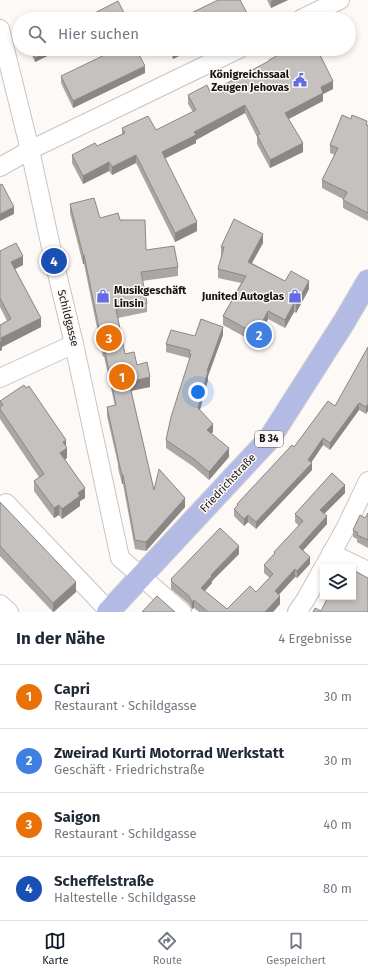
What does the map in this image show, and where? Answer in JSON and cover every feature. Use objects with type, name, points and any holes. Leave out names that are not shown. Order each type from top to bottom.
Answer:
[{"type":"main road","name":"Friedrichstraße","points":[[109,611],[270,438],[344,322],[368,281]]},
{"type":"street","points":[[315,12],[340,0]]},
{"type":"street","name":"Schildgasse","points":[[0,29],[30,150],[120,558],[182,612]]},
{"type":"street","points":[[0,167],[30,150],[225,56]]},
{"type":"street","points":[[0,378],[74,344]]},
{"type":"street","points":[[297,612],[306,599],[346,527],[368,481]]},
{"type":"street","points":[[6,502],[109,611]]},
{"type":"street","points":[[326,563],[368,571]]},
{"type":"street","points":[[0,604],[9,612]]},
{"type":"building","points":[[218,0],[240,0],[246,12],[193,12]]},
{"type":"building","points":[[118,1],[124,12],[97,12]]},
{"type":"building","points":[[102,56],[140,56],[145,66],[73,101],[61,76]]},
{"type":"building","points":[[277,56],[320,56],[333,81],[321,87],[323,93],[285,113],[303,143],[270,160],[257,135],[260,134],[245,105],[194,132],[196,135],[162,152],[197,222],[175,233],[136,155],[112,167],[109,162],[83,176],[72,155],[95,143],[97,146],[125,133],[122,128],[148,116],[156,130],[196,110],[188,95],[207,85],[210,92]]},
{"type":"building","points":[[342,115],[351,119],[352,115],[367,121],[368,213],[343,200],[347,192],[322,180],[338,148],[330,145]]},
{"type":"building","points":[[2,184],[14,207],[0,214],[0,185]]},
{"type":"building","points":[[94,198],[100,218],[118,213],[120,220],[145,220],[146,250],[174,246],[178,267],[141,272],[147,303],[116,309],[125,354],[134,352],[137,365],[147,362],[150,377],[129,382],[154,490],[159,469],[185,498],[146,542],[135,540],[123,475],[118,459],[107,407],[116,405],[84,255],[70,204]]},
{"type":"building","points":[[234,219],[263,234],[248,262],[285,281],[291,271],[309,281],[296,304],[294,303],[285,320],[268,311],[256,334],[223,316],[246,276],[218,269],[224,247],[221,247]]},
{"type":"building","points":[[16,243],[23,256],[11,262],[41,318],[1,338],[2,341],[0,342],[0,325],[11,319],[0,298],[0,251]]},
{"type":"building","points":[[201,319],[223,327],[207,371],[198,408],[213,424],[207,430],[229,448],[209,472],[194,459],[166,440],[171,417],[191,354],[189,354],[190,350],[166,344],[171,330],[195,336]]},
{"type":"building","points":[[368,347],[368,404],[366,407],[359,403],[330,443],[323,438],[308,460],[312,463],[256,522],[248,515],[244,519],[234,509],[238,505],[237,504],[292,445],[294,447],[328,401],[335,406]]},
{"type":"building","points":[[24,385],[26,388],[29,386],[66,440],[63,442],[67,448],[60,453],[85,488],[78,493],[80,496],[62,509],[59,505],[54,508],[34,481],[44,474],[0,409],[3,405],[0,401]]},
{"type":"building","points":[[332,473],[345,485],[320,510],[327,516],[299,547],[310,557],[297,571],[295,569],[275,591],[280,596],[265,612],[208,612],[194,600],[192,602],[189,596],[171,581],[171,579],[220,528],[239,546],[211,575],[212,576],[201,588],[227,609],[250,586],[256,592],[273,574],[264,565],[303,521],[295,514]]},
{"type":"building","points":[[0,502],[76,582],[53,603],[0,546]]},
{"type":"building","points":[[368,513],[368,540],[357,535],[358,533],[353,530],[360,515],[365,518]]},
{"type":"building","points":[[356,572],[368,578],[368,612],[313,612],[315,608],[321,611],[326,600],[356,600]]},
{"type":"building","points":[[157,596],[175,612],[142,612]]},
{"type":"place","name":"Königreichssaal Zeugen Jehovas","points":[[300,80]]},
{"type":"place","name":"Scheffelstraße","points":[[54,261]]},
{"type":"place","name":"Musikgeschäft Linsin","points":[[103,296]]},
{"type":"place","name":"Junited Autoglas","points":[[295,296]]},
{"type":"place","name":"Zweirad Kurti Motorrad Werkstatt","points":[[259,335]]},
{"type":"place","name":"Saigon","points":[[109,338]]},
{"type":"place","name":"Capri","points":[[122,377]]}]
